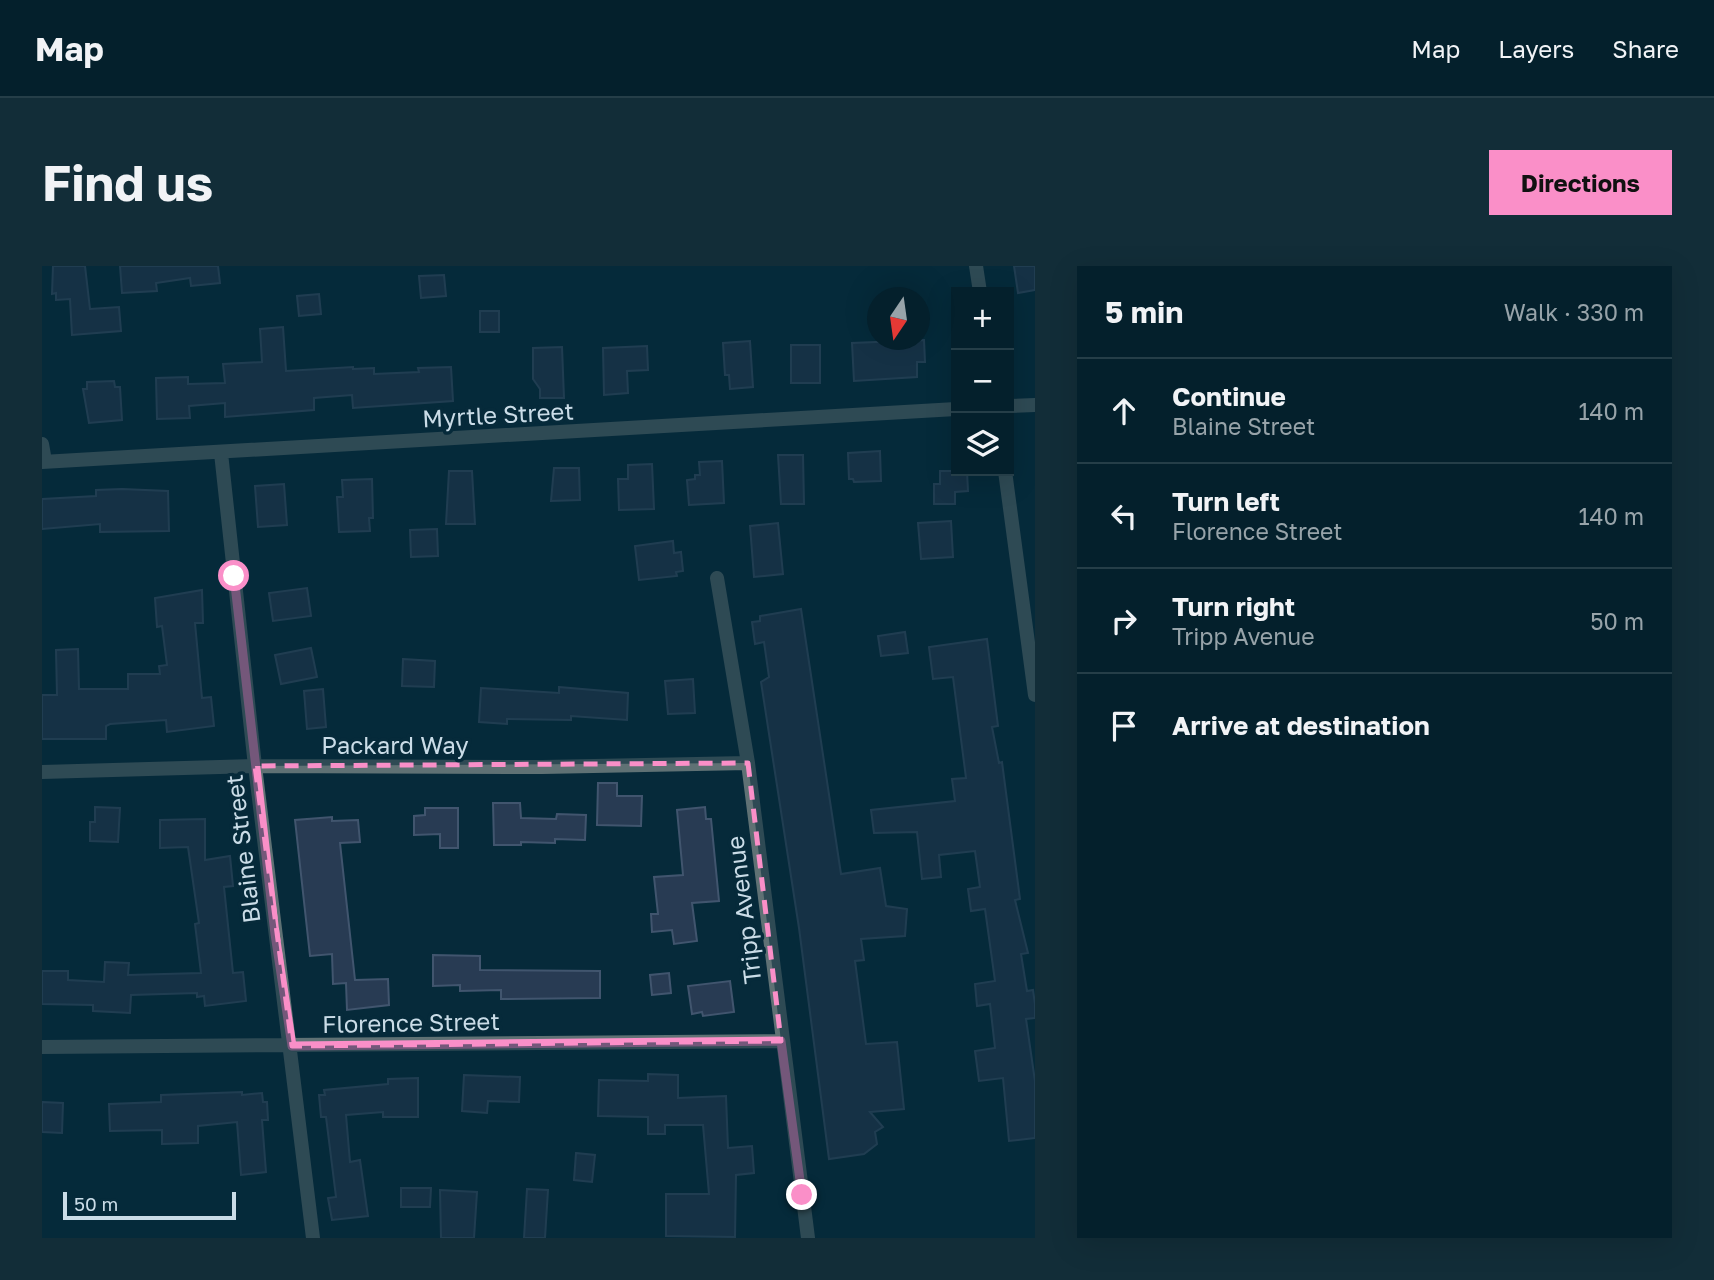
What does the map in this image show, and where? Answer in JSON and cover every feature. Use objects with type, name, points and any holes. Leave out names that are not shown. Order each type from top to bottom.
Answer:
[{"type":"street","points":[[976,266],[979,287]]},
{"type":"street","points":[[1014,406],[1035,405]]},
{"type":"street","name":"Myrtle Street","points":[[44,461],[951,409]]},
{"type":"street","points":[[42,444],[44,461]]},
{"type":"street","name":"Blaine Street","points":[[221,453],[255,766],[292,1046],[313,1238]]},
{"type":"street","points":[[1006,476],[1035,695]]},
{"type":"street","name":"Tripp Avenue","points":[[717,578],[748,763],[808,1238]]},
{"type":"street","name":"Packard Way","points":[[42,772],[255,766],[542,767],[748,763]]},
{"type":"street","name":"Florence Street","points":[[42,1047],[781,1041]]},
{"type":"highlighted area","points":[[748,763],[781,1041],[292,1046],[255,766]]},
{"type":"building","points":[[53,266],[85,266],[90,309],[119,307],[121,331],[72,335],[70,299],[56,300],[56,293],[52,294]]},
{"type":"building","points":[[120,266],[218,266],[220,283],[191,286],[190,278],[156,283],[157,291],[122,293]]},
{"type":"building","points":[[1014,266],[1035,266],[1035,290],[1018,293]]},
{"type":"building","points":[[444,275],[446,296],[421,298],[419,276]]},
{"type":"building","points":[[319,294],[321,314],[299,316],[297,296]]},
{"type":"building","points":[[480,311],[499,311],[499,332],[480,332]]},
{"type":"building","points":[[283,327],[286,371],[353,367],[374,368],[374,374],[451,367],[453,401],[353,408],[352,395],[314,398],[314,410],[225,417],[225,403],[189,406],[190,418],[157,419],[156,378],[188,377],[188,384],[225,383],[223,364],[262,362],[260,329]]},
{"type":"building","points":[[750,341],[753,387],[730,389],[729,375],[725,375],[723,343]]},
{"type":"building","points":[[867,342],[867,350],[924,350],[925,362],[917,362],[917,377],[854,381],[852,343]]},
{"type":"building","points":[[791,345],[820,345],[820,383],[791,383]]},
{"type":"building","points":[[647,346],[648,370],[627,371],[628,393],[604,395],[603,348]]},
{"type":"building","points":[[562,347],[564,398],[540,398],[540,389],[533,379],[533,348]]},
{"type":"building","points":[[114,381],[115,387],[120,387],[122,420],[89,423],[83,389],[87,389],[87,382]]},
{"type":"building","points":[[880,451],[881,481],[854,482],[849,479],[848,453]]},
{"type":"building","points":[[778,455],[803,455],[804,504],[781,504]]},
{"type":"building","points":[[722,461],[724,503],[689,505],[687,480],[700,475],[699,462]]},
{"type":"building","points":[[652,464],[654,509],[619,510],[618,479],[628,479],[628,465]]},
{"type":"building","points":[[554,468],[579,468],[580,500],[551,501]]},
{"type":"building","points":[[449,471],[472,471],[475,524],[446,524]]},
{"type":"building","points":[[940,471],[951,471],[951,476],[967,476],[968,491],[955,492],[955,504],[934,504],[934,484],[940,484]]},
{"type":"building","points":[[372,479],[373,518],[369,518],[370,531],[339,532],[337,497],[343,497],[342,480]]},
{"type":"building","points":[[284,484],[287,525],[258,527],[255,486]]},
{"type":"building","points":[[96,490],[168,491],[169,531],[100,532],[100,524],[42,529],[42,499],[96,496]]},
{"type":"building","points":[[951,521],[953,557],[921,559],[918,523]]},
{"type":"building","points":[[778,523],[783,574],[754,577],[750,526]]},
{"type":"building","points":[[437,529],[438,556],[411,557],[410,530]]},
{"type":"building","points":[[673,541],[674,553],[681,552],[683,571],[676,572],[677,576],[639,580],[635,546]]},
{"type":"building","points":[[307,588],[311,616],[273,621],[269,593]]},
{"type":"building","points":[[202,590],[203,623],[195,623],[202,698],[211,697],[214,726],[167,732],[166,720],[110,724],[106,726],[106,739],[42,739],[42,695],[57,695],[56,650],[78,649],[79,689],[128,689],[128,674],[160,674],[159,666],[167,665],[162,626],[157,627],[155,598]]},
{"type":"building","points":[[801,609],[841,874],[880,868],[886,906],[907,909],[905,936],[861,939],[864,960],[855,961],[866,1044],[897,1042],[904,1109],[870,1112],[883,1127],[875,1132],[877,1144],[864,1154],[829,1159],[799,928],[761,682],[769,677],[764,642],[755,644],[752,622],[760,621],[760,616]]},
{"type":"building","points":[[905,632],[908,653],[881,656],[878,636]]},
{"type":"building","points":[[987,639],[998,726],[992,727],[999,763],[1002,762],[1020,899],[1015,900],[1028,953],[1021,954],[1027,991],[1033,990],[1035,1004],[1035,1018],[1026,1019],[1035,1081],[1035,1138],[1009,1141],[1003,1078],[979,1081],[975,1051],[995,1048],[990,1004],[977,1006],[975,984],[995,981],[985,909],[971,911],[968,889],[980,887],[975,851],[939,855],[941,877],[922,879],[917,832],[874,833],[871,810],[955,801],[952,779],[966,778],[953,677],[933,679],[929,647]]},
{"type":"building","points":[[311,648],[317,677],[281,684],[275,655]]},
{"type":"building","points":[[403,659],[435,661],[434,687],[402,686]]},
{"type":"building","points":[[693,679],[695,713],[668,714],[665,681]]},
{"type":"building","points":[[559,687],[628,693],[627,720],[571,716],[571,720],[507,719],[507,724],[479,722],[481,688],[559,693]]},
{"type":"building","points":[[323,689],[326,727],[307,729],[304,691]]},
{"type":"building","points":[[598,783],[617,783],[617,796],[642,796],[641,826],[597,825]]},
{"type":"building","points":[[493,803],[520,803],[521,818],[556,819],[557,814],[586,815],[585,840],[555,839],[555,843],[521,842],[521,845],[494,845]]},
{"type":"building","points":[[95,807],[120,808],[118,842],[90,841],[90,822],[95,822]]},
{"type":"building","points":[[705,807],[706,819],[711,819],[719,901],[692,903],[697,941],[674,944],[672,930],[652,932],[651,914],[658,914],[654,877],[683,875],[677,810]]},
{"type":"building","points":[[425,808],[458,808],[458,848],[440,848],[440,834],[414,835],[414,816],[425,815]]},
{"type":"building","points":[[332,817],[332,821],[358,820],[360,842],[340,843],[355,980],[388,979],[389,1005],[347,1010],[346,983],[333,984],[332,954],[310,956],[295,820]]},
{"type":"building","points":[[205,819],[205,860],[230,856],[233,886],[224,887],[233,973],[243,972],[246,1001],[205,1006],[204,996],[197,997],[197,993],[131,995],[130,1013],[93,1011],[93,1005],[42,1004],[42,971],[68,971],[68,980],[104,982],[105,962],[129,963],[128,975],[201,973],[195,924],[199,923],[188,847],[160,848],[160,820]]},
{"type":"building","points":[[433,955],[480,956],[480,970],[600,971],[600,998],[501,999],[501,990],[460,991],[460,985],[433,986]]},
{"type":"building","points":[[669,973],[671,993],[652,995],[650,975]]},
{"type":"building","points":[[730,981],[734,1012],[703,1016],[702,1012],[692,1014],[688,986]]},
{"type":"building","points":[[648,1074],[678,1075],[678,1098],[726,1096],[728,1148],[752,1146],[754,1173],[736,1175],[735,1237],[666,1236],[666,1194],[709,1194],[703,1125],[665,1125],[665,1134],[648,1134],[648,1117],[598,1116],[599,1080],[648,1081]]},
{"type":"building","points":[[464,1075],[520,1077],[519,1102],[488,1101],[487,1113],[462,1111]]},
{"type":"building","points":[[418,1078],[418,1117],[383,1117],[383,1112],[346,1115],[350,1162],[360,1160],[368,1216],[332,1220],[328,1198],[336,1197],[326,1117],[321,1117],[319,1095],[325,1095],[324,1090],[388,1084],[388,1079]]},
{"type":"building","points":[[242,1092],[242,1095],[262,1093],[263,1102],[267,1102],[268,1120],[262,1120],[266,1172],[241,1175],[237,1122],[198,1126],[198,1143],[162,1144],[162,1130],[110,1131],[109,1104],[161,1102],[161,1095]]},
{"type":"building","points":[[42,1102],[63,1103],[62,1133],[42,1132]]},
{"type":"building","points":[[576,1153],[595,1155],[592,1182],[574,1180]]},
{"type":"building","points":[[401,1188],[431,1188],[430,1207],[401,1207]]},
{"type":"building","points":[[527,1189],[548,1190],[545,1238],[524,1238]]},
{"type":"building","points":[[440,1190],[477,1192],[474,1238],[441,1238]]},
{"type":"route","points":[[234,576],[275,934],[292,1046],[781,1041],[802,1195]]}]
